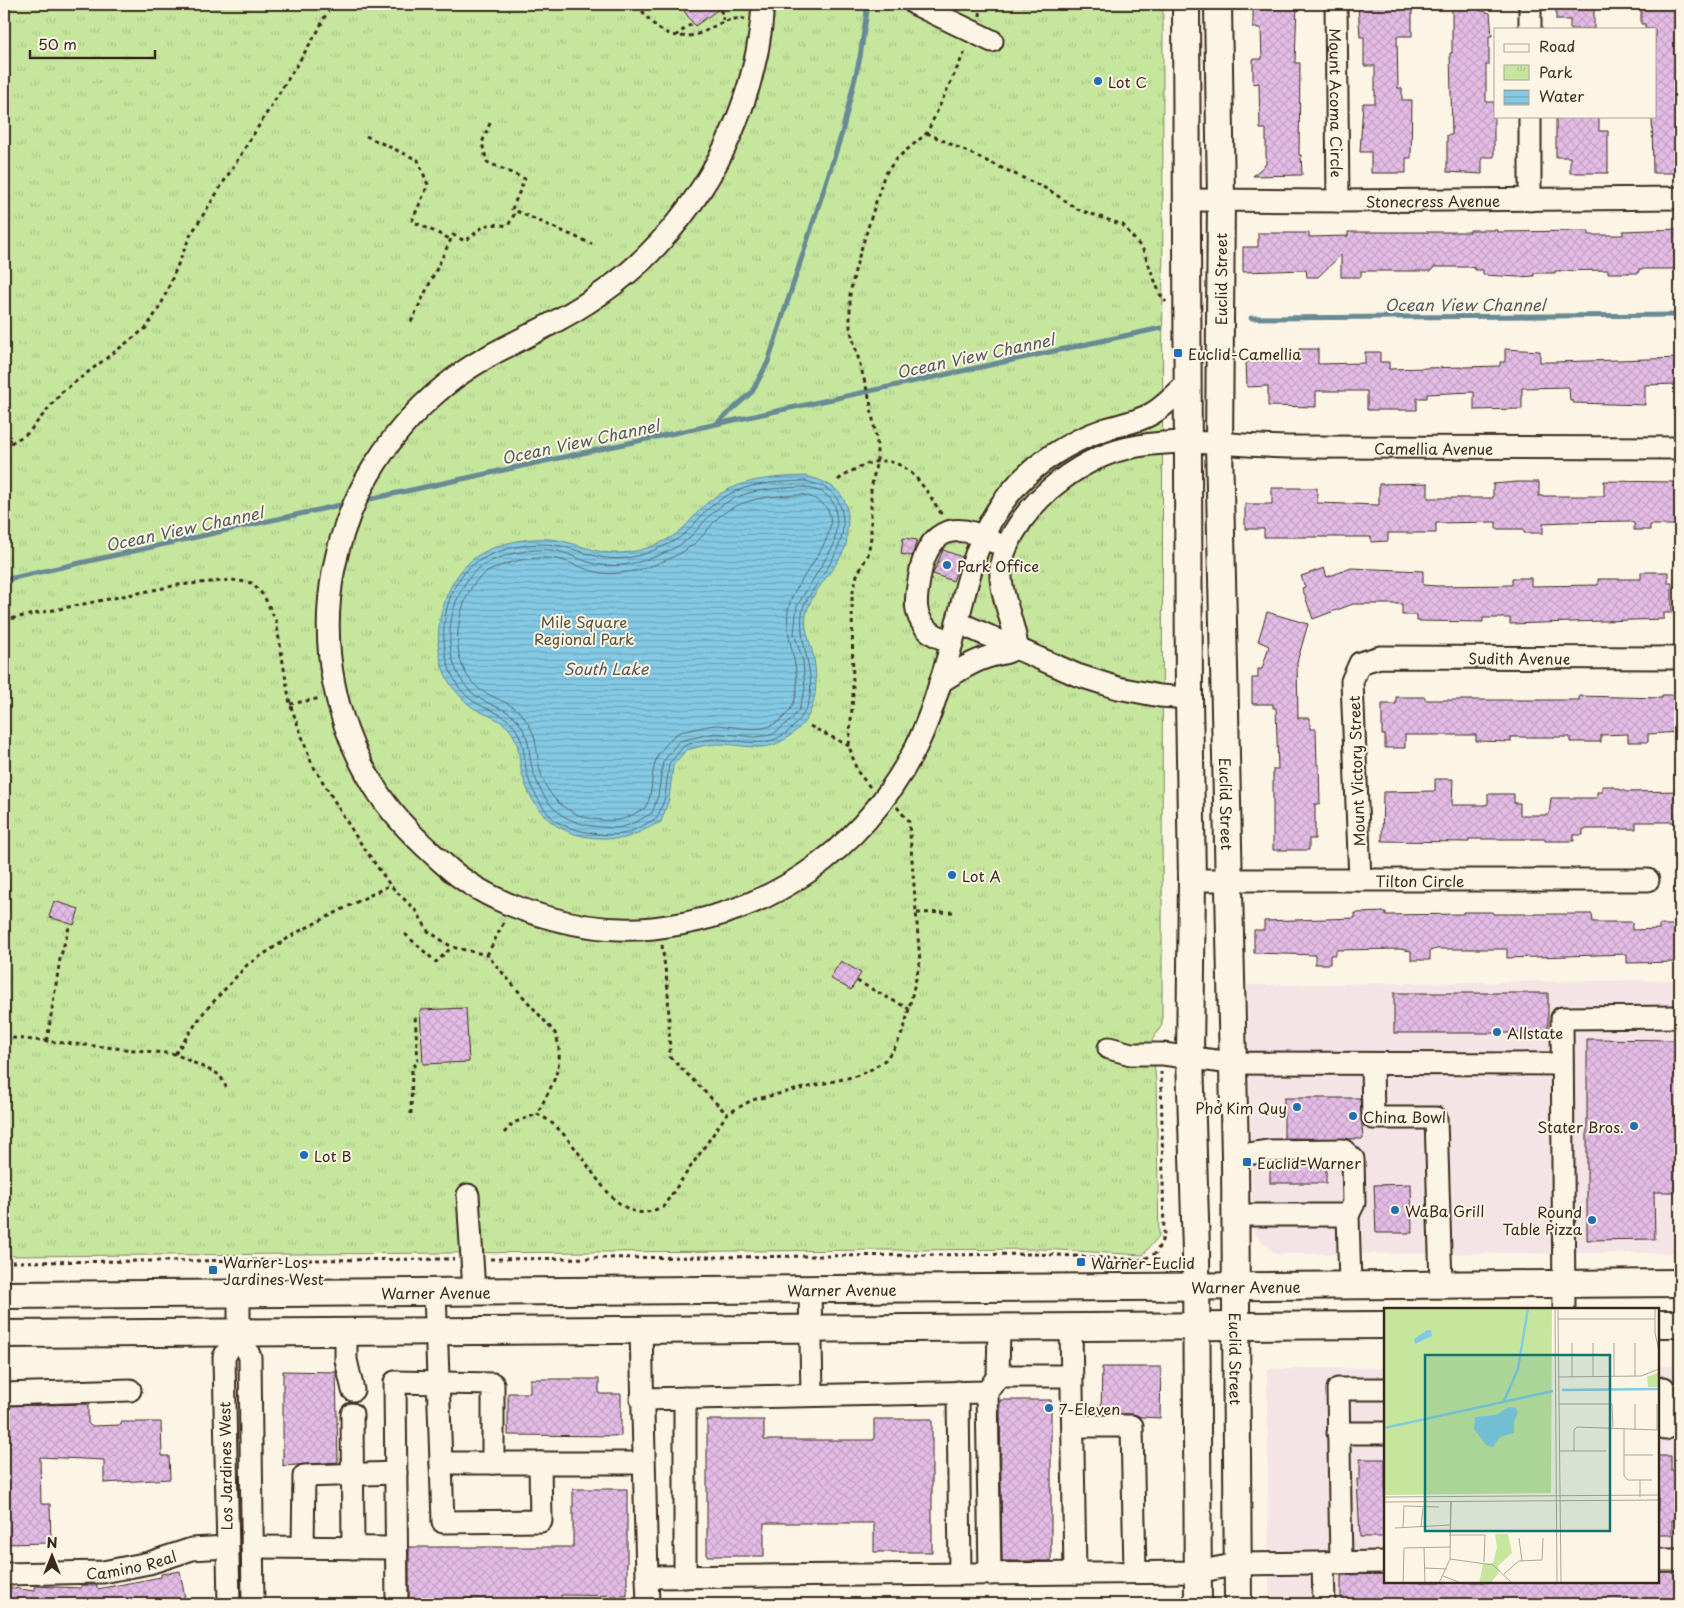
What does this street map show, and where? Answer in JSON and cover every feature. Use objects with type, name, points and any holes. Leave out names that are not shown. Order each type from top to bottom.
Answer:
[{"type":"main road","points":[[1186,4],[1189,698],[1192,880],[1190,1058],[1197,1327],[1198,1604]]},
{"type":"main road","name":"Euclid Street","points":[[1218,4],[1221,200],[1219,445],[1235,1215],[1238,1604]]},
{"type":"main road","name":"Warner Avenue","points":[[4,1295],[1680,1283]]},
{"type":"main road","points":[[1659,1324],[1680,1324]]},
{"type":"main road","points":[[4,1334],[346,1330],[1384,1325]]},
{"type":"street","points":[[915,4],[983,37]]},
{"type":"street","name":"Mount Acoma Circle","points":[[1336,4],[1338,202]]},
{"type":"street","points":[[1530,4],[1530,28]]},
{"type":"street","points":[[763,13],[755,62],[742,108],[722,154],[700,193],[661,242],[610,287],[587,304],[454,378],[423,406],[370,470],[346,518],[335,555],[330,597],[329,654],[336,696],[348,734],[362,765],[380,796],[408,831],[456,876],[512,906],[556,919],[598,927],[644,929],[720,916],[764,899],[822,864],[858,830],[884,798],[899,778],[917,745],[940,682],[982,535],[1010,492],[1037,466],[1064,447],[1098,432],[1155,412],[1188,383]]},
{"type":"street","points":[[1530,118],[1530,200]]},
{"type":"street","name":"Stonecress Avenue","points":[[1188,200],[1338,202],[1680,198]]},
{"type":"street","name":"Camellia Avenue","points":[[1006,548],[1037,501],[1064,477],[1100,457],[1138,446],[1188,444],[1255,447],[1680,448]]},
{"type":"street","points":[[952,643],[927,630],[919,618],[915,605],[922,559],[929,544],[938,536],[949,531],[970,532],[982,535],[1006,548],[1000,577],[1006,608],[1015,627],[1017,647]]},
{"type":"street","points":[[957,622],[1078,675],[1118,688],[1165,697],[1189,698]]},
{"type":"street","points":[[940,682],[967,666],[991,656],[1008,653],[1017,647]]},
{"type":"street","name":"Sudith Avenue","points":[[1360,663],[1380,657],[1680,658]]},
{"type":"street","name":"Mount Victory Street","points":[[1360,663],[1352,681],[1360,880]]},
{"type":"street","name":"Tilton Circle","points":[[1192,880],[1648,880]]},
{"type":"street","points":[[1564,1308],[1562,1018],[1680,1018]]},
{"type":"street","points":[[1109,1048],[1131,1054],[1163,1054],[1231,1063],[1562,1064]]},
{"type":"street","points":[[1372,1064],[1373,1118],[1436,1118],[1442,1285]]},
{"type":"street","points":[[1234,1156],[1267,1150],[1343,1150],[1353,1159],[1354,1203],[1348,1215],[1350,1285]]},
{"type":"street","points":[[468,1195],[474,1259],[474,1291]]},
{"type":"street","points":[[1235,1215],[1348,1215]]},
{"type":"street","points":[[810,1290],[812,1395]]},
{"type":"street","points":[[435,1292],[443,1522],[541,1521],[540,1463]]},
{"type":"street","name":"Los Jardines West","points":[[239,1293],[239,1332],[250,1356],[253,1604]]},
{"type":"street","points":[[1071,1327],[1075,1573]]},
{"type":"street","points":[[990,1574],[992,1384],[999,1328]]},
{"type":"street","points":[[346,1330],[346,1360],[353,1390]]},
{"type":"street","points":[[641,1330],[641,1399],[648,1604]]},
{"type":"street","name":"Los Jardines West","points":[[229,1604],[226,1547],[224,1356],[239,1332]]},
{"type":"street","points":[[641,1399],[958,1392],[992,1384],[1072,1376]]},
{"type":"street","points":[[397,1604],[395,1382],[493,1384],[493,1463]]},
{"type":"street","points":[[1667,1388],[1668,1429]]},
{"type":"street","points":[[1324,1604],[1332,1563],[1338,1433],[1338,1389],[1384,1389]]},
{"type":"street","points":[[4,1394],[130,1390]]},
{"type":"street","points":[[958,1392],[960,1574]]},
{"type":"street","points":[[685,1398],[686,1577]]},
{"type":"street","points":[[352,1414],[353,1548]]},
{"type":"street","points":[[1073,1426],[1132,1426],[1135,1572]]},
{"type":"street","points":[[1338,1433],[1384,1432]]},
{"type":"street","points":[[441,1463],[643,1463]]},
{"type":"street","points":[[303,1547],[304,1476],[396,1473]]},
{"type":"street","name":"Camino Real","points":[[4,1574],[102,1572],[149,1563],[192,1549],[226,1547]]},
{"type":"street","points":[[252,1547],[396,1548]]},
{"type":"street","points":[[1659,1560],[1680,1560]]},
{"type":"street","points":[[647,1578],[1197,1572],[1238,1564],[1384,1562]]},
{"type":"path","points":[[4,447],[28,433],[62,392],[146,328],[162,305],[190,236],[318,31],[331,4]]},
{"type":"path","points":[[638,4],[648,20],[675,36],[688,36],[704,32],[723,20],[763,13]]},
{"type":"path","points":[[716,4],[723,14],[723,20]]},
{"type":"path","points":[[537,1114],[568,1137],[613,1198],[627,1208],[638,1212],[649,1212],[662,1207],[727,1114],[752,1100],[856,1076],[872,1069],[885,1060],[896,1046],[909,1009],[920,962],[909,822],[905,814],[872,790],[857,771],[850,746],[853,695],[852,596],[857,575],[868,555],[871,537],[871,489],[877,460],[875,425],[866,384],[850,328],[850,294],[856,266],[884,176],[896,159],[927,133],[983,37],[980,16],[981,4]]},
{"type":"path","points":[[675,36],[693,23]]},
{"type":"path","points":[[490,123],[482,144],[487,162],[525,179],[512,209],[592,244]]},
{"type":"path","points":[[927,133],[1049,190],[1078,209],[1123,225],[1143,250],[1160,294],[1167,303]]},
{"type":"path","points":[[366,136],[418,160],[428,184],[412,221],[450,239]]},
{"type":"path","points":[[411,322],[453,234],[466,241],[476,230],[487,224],[508,226],[516,211]]},
{"type":"path","points":[[838,480],[853,469],[877,460],[890,461],[915,476],[929,494],[947,524],[949,531]]},
{"type":"path","points":[[4,620],[178,584],[232,580],[252,583],[264,596],[276,622],[290,704],[312,764],[355,836],[390,885],[417,912],[428,931],[452,947],[487,955],[555,1033],[560,1046],[560,1062],[556,1078],[537,1114],[513,1122],[504,1133]]},
{"type":"path","points":[[290,704],[336,696]]},
{"type":"path","points":[[810,726],[850,746]]},
{"type":"path","points":[[175,1054],[204,1012],[247,965],[296,933],[390,885]]},
{"type":"path","points":[[487,955],[512,906]]},
{"type":"path","points":[[916,913],[954,912]]},
{"type":"path","points":[[47,1041],[60,959],[70,924]]},
{"type":"path","points":[[660,927],[668,990],[670,1057],[727,1114]]},
{"type":"path","points":[[404,934],[436,962],[452,947]]},
{"type":"path","points":[[857,981],[909,1009]]},
{"type":"path","points":[[411,1114],[412,1067],[418,1063],[415,1015]]},
{"type":"path","points":[[4,1037],[175,1054],[220,1075],[226,1087]]},
{"type":"path","points":[[4,1262],[788,1258],[1039,1254],[1142,1260],[1156,1253],[1164,1236],[1161,1071],[1163,1054]]},
{"type":"shaded area","points":[[1680,980],[1680,1253],[1275,1254],[1253,1232],[1247,985]]},
{"type":"shaded area","points":[[1659,1366],[1680,1366],[1680,1604],[1269,1604],[1267,1369],[1384,1368],[1384,1583],[1659,1583]]},
{"type":"green space","name":"Mile Square Regional Park","points":[[4,4],[1163,4],[1162,1025],[1152,1040],[1156,1082],[1159,1236],[1143,1255],[1042,1249],[4,1256]]},
{"type":"water","name":"South Lake","points":[[806,476],[826,483],[840,494],[847,509],[848,519],[845,548],[836,565],[815,593],[806,615],[807,634],[813,653],[816,688],[809,715],[804,723],[777,744],[758,747],[716,744],[686,750],[673,766],[669,799],[661,822],[630,836],[622,839],[586,837],[561,829],[551,822],[534,803],[528,791],[521,770],[517,745],[508,728],[467,703],[447,678],[441,662],[439,626],[449,591],[458,575],[470,562],[484,552],[522,540],[553,539],[609,553],[645,549],[676,534],[707,503],[722,493],[744,483],[768,478]]},
{"type":"building","points":[[695,4],[726,4],[695,26],[684,11]]},
{"type":"building","points":[[1253,4],[1297,4],[1295,63],[1300,63],[1299,155],[1301,155],[1302,175],[1253,176],[1266,164],[1266,129],[1260,129],[1259,83],[1253,84],[1253,59],[1262,59],[1261,28],[1253,28]]},
{"type":"building","points":[[1358,4],[1412,4],[1412,36],[1397,36],[1398,88],[1402,88],[1402,100],[1412,100],[1411,158],[1406,158],[1406,173],[1371,173],[1371,152],[1360,152],[1363,103],[1375,103],[1375,66],[1364,66],[1364,37],[1360,37]]},
{"type":"building","points":[[1452,4],[1479,4],[1479,10],[1490,13],[1492,36],[1489,36],[1489,65],[1486,65],[1486,102],[1494,102],[1494,157],[1482,157],[1482,174],[1447,172],[1447,135],[1452,135],[1450,53],[1452,53]]},
{"type":"building","points":[[1556,4],[1594,4],[1594,28],[1570,28],[1570,20],[1556,20]]},
{"type":"building","points":[[1641,4],[1680,4],[1680,19],[1675,19],[1675,55],[1680,55],[1680,173],[1653,173],[1652,118],[1656,118],[1656,28],[1645,28],[1645,24],[1641,24]]},
{"type":"building","points":[[1556,118],[1599,118],[1599,131],[1608,131],[1608,173],[1570,173],[1570,157],[1556,157]]},
{"type":"building","points":[[1679,229],[1680,269],[1639,269],[1639,273],[1608,273],[1608,270],[1555,271],[1555,273],[1534,273],[1534,276],[1518,277],[1483,275],[1483,270],[1475,270],[1475,268],[1470,267],[1434,267],[1431,271],[1361,271],[1361,277],[1341,277],[1341,255],[1318,277],[1307,277],[1306,270],[1243,272],[1243,247],[1258,247],[1258,233],[1309,233],[1309,237],[1348,236],[1348,232],[1470,232],[1470,230],[1497,230],[1497,232],[1589,231],[1589,235],[1623,235],[1623,231]]},
{"type":"building","points":[[1299,349],[1318,349],[1318,364],[1365,363],[1365,352],[1380,352],[1380,362],[1389,362],[1389,369],[1500,366],[1500,362],[1505,362],[1505,349],[1540,351],[1540,362],[1680,358],[1680,384],[1645,385],[1645,405],[1573,403],[1573,401],[1570,401],[1569,387],[1522,388],[1522,409],[1474,410],[1474,392],[1427,394],[1427,398],[1417,398],[1417,410],[1367,410],[1367,391],[1316,391],[1316,407],[1268,406],[1268,386],[1247,387],[1246,361],[1268,361],[1268,354],[1299,354]]},
{"type":"building","points":[[1604,481],[1675,482],[1676,522],[1674,525],[1650,525],[1650,530],[1634,530],[1634,523],[1630,521],[1543,523],[1543,533],[1524,533],[1524,529],[1496,529],[1496,522],[1436,523],[1436,533],[1388,533],[1388,541],[1371,542],[1371,537],[1264,537],[1264,529],[1245,529],[1245,504],[1272,504],[1272,488],[1317,488],[1317,503],[1379,505],[1379,484],[1428,483],[1428,498],[1493,498],[1493,484],[1517,482],[1539,482],[1539,496],[1604,496]]},
{"type":"building","points":[[903,538],[917,540],[912,556],[901,554]]},
{"type":"building","name":"Park Office","points":[[943,550],[962,557],[953,581],[933,574]]},
{"type":"building","points":[[1324,568],[1327,577],[1351,568],[1423,571],[1423,585],[1436,586],[1512,585],[1512,578],[1531,578],[1531,586],[1598,585],[1598,579],[1641,579],[1641,572],[1668,572],[1668,583],[1672,583],[1672,613],[1664,613],[1664,619],[1510,624],[1510,618],[1483,618],[1483,622],[1417,621],[1417,615],[1402,615],[1402,604],[1353,604],[1313,619],[1302,588],[1305,587],[1301,576]]},
{"type":"building","points":[[1267,612],[1308,624],[1297,662],[1298,718],[1310,718],[1310,729],[1316,729],[1320,804],[1315,804],[1315,839],[1309,839],[1309,850],[1273,850],[1273,769],[1278,769],[1276,708],[1273,708],[1273,704],[1252,704],[1252,678],[1258,678],[1258,669],[1262,669],[1269,646],[1258,641]]},
{"type":"building","points":[[1662,695],[1680,695],[1680,732],[1648,734],[1648,742],[1628,742],[1628,734],[1601,735],[1601,742],[1570,742],[1570,737],[1511,737],[1511,742],[1476,741],[1476,735],[1405,735],[1405,748],[1385,748],[1385,735],[1382,735],[1382,704],[1396,704],[1396,697],[1425,697],[1425,700],[1579,700],[1579,696],[1662,698]]},
{"type":"building","points":[[1435,779],[1453,779],[1452,805],[1484,805],[1488,804],[1488,794],[1514,794],[1514,803],[1520,803],[1520,815],[1549,815],[1551,798],[1597,798],[1597,792],[1602,792],[1602,786],[1611,786],[1627,792],[1680,791],[1680,822],[1636,822],[1636,829],[1583,829],[1583,835],[1574,835],[1574,841],[1469,839],[1469,842],[1382,841],[1383,792],[1435,791]]},
{"type":"building","points":[[54,901],[79,909],[74,925],[49,917]]},
{"type":"building","points":[[1386,912],[1386,915],[1463,914],[1463,912],[1493,912],[1493,914],[1592,914],[1593,922],[1632,922],[1632,930],[1659,929],[1659,925],[1680,925],[1680,962],[1627,963],[1627,954],[1507,958],[1507,949],[1436,949],[1430,951],[1430,960],[1411,960],[1411,951],[1400,949],[1336,950],[1336,955],[1330,955],[1330,964],[1315,964],[1315,955],[1254,953],[1254,930],[1264,930],[1264,921],[1355,918],[1355,913]]},
{"type":"building","points":[[841,961],[861,973],[851,990],[830,978]]},
{"type":"building","points":[[1394,993],[1548,993],[1548,1033],[1394,1033]]},
{"type":"building","points":[[466,1008],[469,1062],[423,1064],[420,1010]]},
{"type":"building","points":[[1587,1039],[1680,1040],[1680,1192],[1654,1192],[1655,1239],[1587,1240]]},
{"type":"building","points":[[1284,1098],[1360,1098],[1363,1139],[1284,1138]]},
{"type":"building","points":[[1270,1163],[1326,1163],[1326,1183],[1270,1183]]},
{"type":"building","points":[[1411,1184],[1412,1233],[1376,1233],[1374,1185]]},
{"type":"building","points":[[1102,1367],[1161,1367],[1160,1418],[1141,1417],[1132,1414],[1101,1414]]},
{"type":"building","points":[[283,1371],[336,1372],[338,1462],[283,1466]]},
{"type":"building","points":[[530,1379],[599,1379],[599,1394],[621,1394],[621,1436],[508,1435],[508,1393],[530,1393]]},
{"type":"building","points":[[1000,1400],[1051,1400],[1051,1561],[1002,1561]]},
{"type":"building","points":[[88,1404],[88,1423],[91,1426],[121,1425],[121,1422],[161,1422],[162,1456],[169,1456],[170,1479],[104,1483],[104,1460],[40,1457],[41,1504],[50,1504],[51,1543],[4,1544],[4,1406]]},
{"type":"building","points":[[874,1419],[932,1419],[932,1552],[874,1552],[874,1523],[764,1523],[764,1556],[707,1556],[707,1420],[764,1420],[764,1440],[874,1440]]},
{"type":"building","points":[[1659,1456],[1671,1456],[1671,1470],[1677,1470],[1677,1520],[1672,1520],[1672,1535],[1659,1535]]},
{"type":"building","points":[[1360,1459],[1384,1459],[1384,1537],[1360,1537],[1357,1479],[1360,1479]]},
{"type":"building","points":[[573,1489],[627,1489],[627,1596],[561,1595],[561,1599],[409,1599],[409,1547],[573,1547]]},
{"type":"building","points":[[180,1571],[186,1604],[4,1604],[4,1587],[35,1591],[35,1586],[81,1588],[81,1585],[97,1585],[97,1589],[161,1577],[161,1574]]},
{"type":"building","points":[[1659,1572],[1680,1572],[1680,1604],[1341,1604],[1341,1575],[1384,1574],[1384,1583],[1659,1583]]},
{"type":"waterway","points":[[718,422],[752,392],[768,362],[842,133],[860,57],[868,4]]},
{"type":"waterway","name":"Ocean View Channel","points":[[1251,318],[1680,315]]},
{"type":"waterway","name":"Ocean View Channel","points":[[365,500],[1161,328]]},
{"type":"waterway","name":"Ocean View Channel","points":[[4,580],[349,503]]},
{"type":"place","name":"Lot C","points":[[1098,81]]},
{"type":"place","name":"Euclid-Camellia","points":[[1178,353]]},
{"type":"place","name":"Park Office","points":[[947,565]]},
{"type":"place","name":"Lot A","points":[[952,875]]},
{"type":"place","name":"Allstate","points":[[1497,1032]]},
{"type":"place","name":"Phở Kim Quy","points":[[1297,1107]]},
{"type":"place","name":"China Bowl","points":[[1353,1116]]},
{"type":"place","name":"Stater Bros.","points":[[1634,1126]]},
{"type":"place","name":"Lot B","points":[[304,1155]]},
{"type":"place","name":"Euclid-Warner","points":[[1247,1162]]},
{"type":"place","name":"WaBa Grill","points":[[1395,1210]]},
{"type":"place","name":"Round Table Pizza","points":[[1592,1220]]},
{"type":"place","name":"Warner-Euclid","points":[[1081,1262]]},
{"type":"place","name":"Warner-Los Jardines West","points":[[213,1270]]},
{"type":"place","name":"7-Eleven","points":[[1049,1408]]}]
